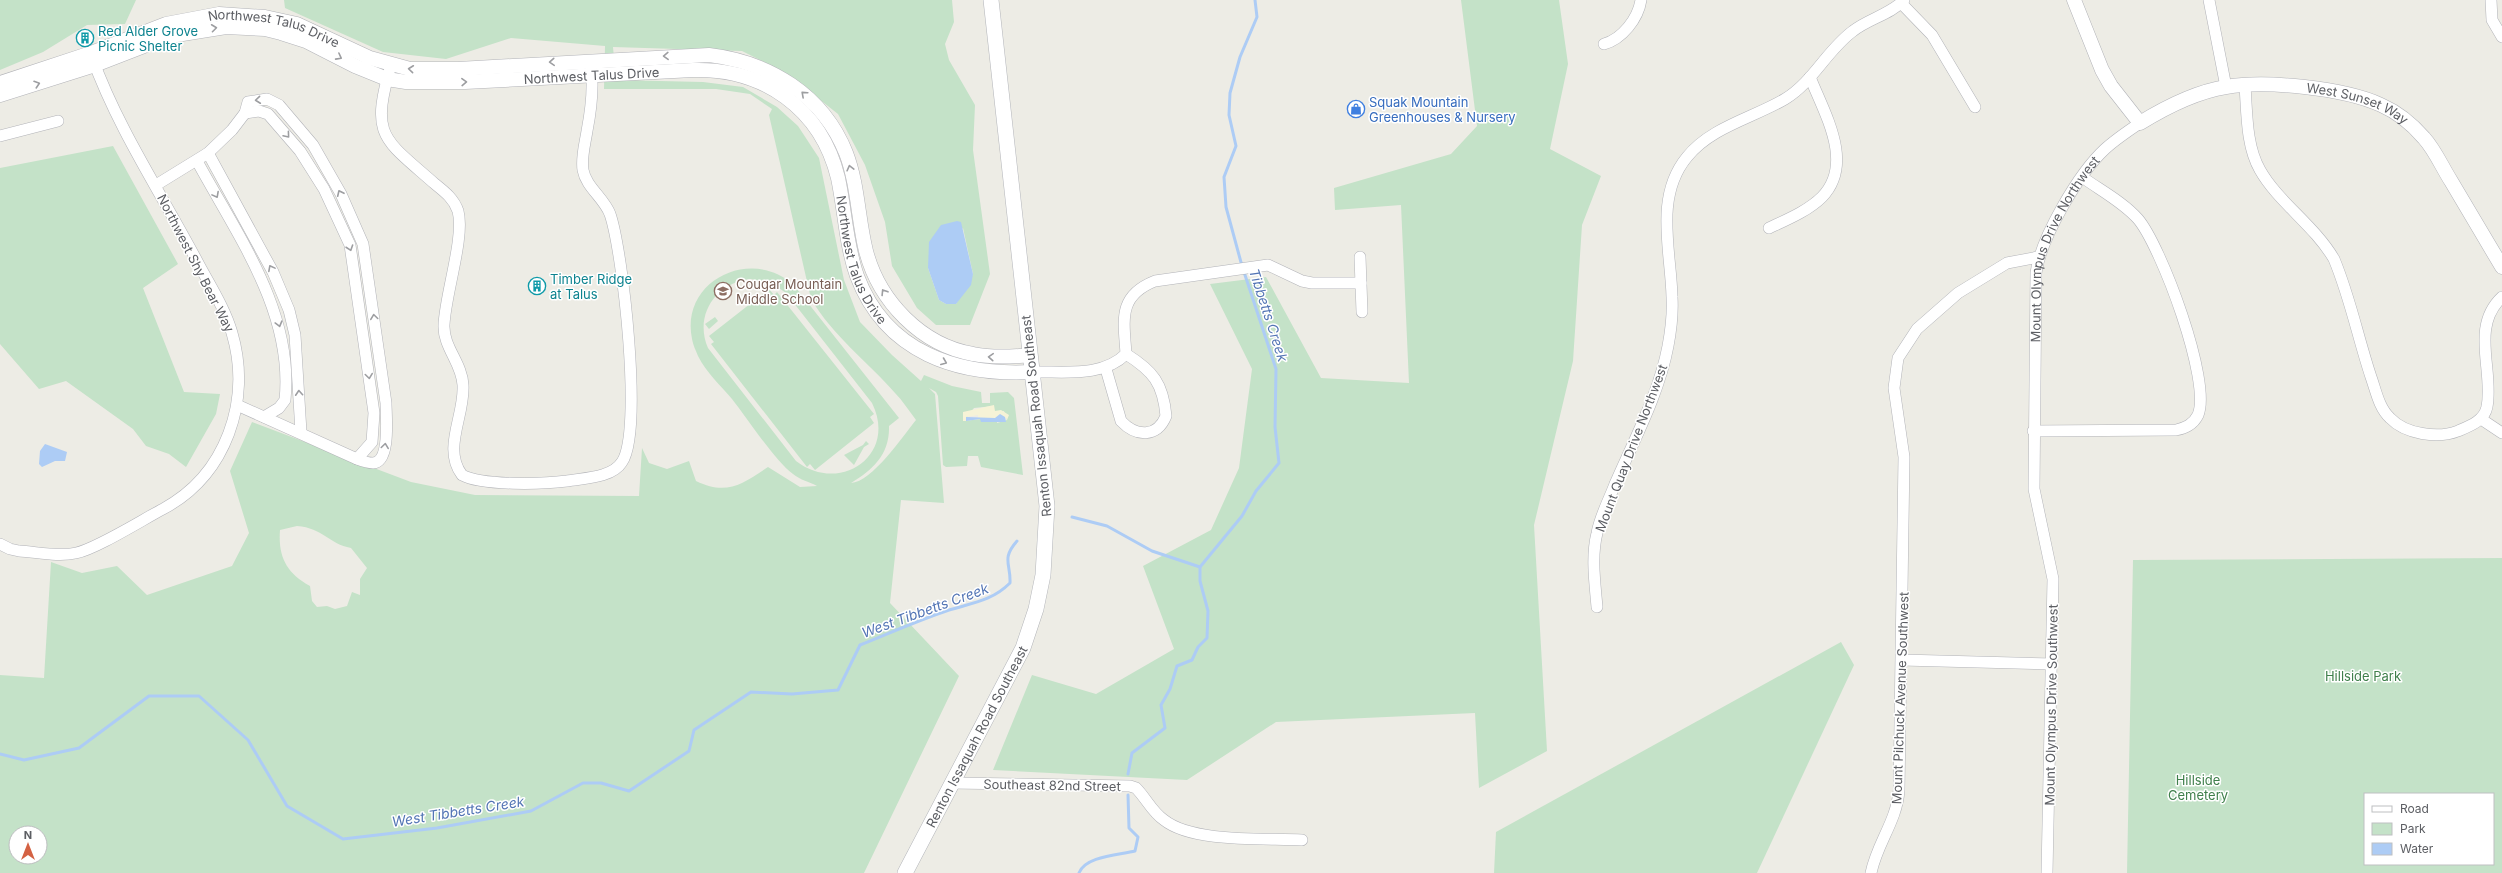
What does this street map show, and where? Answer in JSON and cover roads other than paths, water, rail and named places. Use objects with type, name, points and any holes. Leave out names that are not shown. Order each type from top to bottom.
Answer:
[{"type":"main road","name":"Renton Issaquah Road Southeast","points":[[905,873],[951,783],[1013,672],[1036,609],[1043,575],[1046,506],[992,0]]},
{"type":"street","points":[[1604,44],[1615,41],[1630,24],[1641,0]]},
{"type":"street","points":[[2074,0],[2102,70],[2110,86],[2140,123]]},
{"type":"street","points":[[2209,0],[2226,87]]},
{"type":"street","points":[[2491,0],[2492,20],[2502,37]]},
{"type":"street","points":[[1902,2],[1932,35],[1975,107]]},
{"type":"street","name":"Mount Quay Drive Northwest","points":[[1597,607],[1594,570],[1597,531],[1653,396],[1663,368],[1668,344],[1672,299],[1666,216],[1668,202],[1675,178],[1686,158],[1704,140],[1797,91],[1829,52],[1854,30],[1902,2]]},
{"type":"street","name":"Northwest Talus Drive","points":[[0,95],[93,59],[166,24],[219,14],[243,14],[297,24],[391,65],[432,70],[709,54],[754,65],[789,82],[818,108],[839,138],[851,173],[870,264],[885,294],[899,312],[932,339],[961,351],[993,357],[1030,356]]},
{"type":"street","name":"Northwest Talus Drive","points":[[0,83],[93,59],[170,36],[196,30],[242,27],[265,29],[306,41],[355,66],[387,79],[429,84],[715,70],[744,76],[777,91],[806,117],[819,134],[838,178],[846,228],[857,276],[870,302],[888,324],[919,350],[957,367],[989,373],[1032,372]]},
{"type":"street","name":"Northwest Shy Bear Way","points":[[0,544],[10,549],[19,551],[76,553],[178,501],[202,480],[216,462],[226,442],[237,405],[239,376],[237,352],[232,332],[156,185],[111,104],[93,59]]},
{"type":"street","points":[[391,65],[381,114],[381,124],[386,139],[449,196],[458,212],[459,228],[444,326],[447,344],[458,364],[463,385],[453,452],[457,468],[462,475],[482,482],[560,482],[592,477],[615,470],[622,462],[629,443],[630,370],[628,315],[610,214],[587,180],[582,164],[590,113],[592,76],[591,60]]},
{"type":"street","points":[[1769,228],[1796,215],[1821,198],[1836,174],[1836,144],[1810,77]]},
{"type":"street","name":"West Sunset Way","points":[[2140,123],[2180,101],[2226,87],[2274,85],[2342,93],[2363,98],[2395,112],[2414,128],[2431,147],[2502,267]]},
{"type":"street","points":[[2245,86],[2249,132],[2259,169],[2325,243],[2334,259],[2377,397],[2386,413],[2398,424],[2413,430],[2442,436],[2470,426],[2481,419],[2485,414],[2488,399],[2485,348],[2486,322],[2494,306],[2502,297]]},
{"type":"street","points":[[156,185],[208,153],[232,130],[245,113],[248,102],[267,99],[279,104],[313,144],[332,176],[362,244],[386,403],[387,425],[383,457],[378,462],[372,463],[357,459],[302,432],[237,405]]},
{"type":"street","points":[[245,113],[259,111],[268,114],[300,151],[324,189],[350,245],[374,413],[372,442],[357,459]]},
{"type":"street","points":[[0,136],[58,121]]},
{"type":"street","name":"Mount Olympus Drive Northwest","points":[[2044,538],[2034,490],[2033,431],[2036,272],[2038,257],[2044,241],[2082,177],[2105,149],[2140,123]]},
{"type":"street","points":[[208,153],[273,272],[289,310],[296,336],[302,432]]},
{"type":"street","points":[[197,161],[268,292],[282,333],[285,400],[279,408],[264,416]]},
{"type":"street","points":[[2033,431],[2176,430],[2191,424],[2198,415],[2200,393],[2189,336],[2150,236],[2137,218],[2082,177]]},
{"type":"street","points":[[1360,257],[1362,312]]},
{"type":"street","name":"Mount Pilchuck Avenue Southwest","points":[[1871,873],[1876,851],[1889,829],[1898,804],[1902,660],[1904,456],[1894,388],[1898,358],[1917,329],[1958,292],[2007,263],[2038,257]]},
{"type":"street","points":[[1126,354],[1125,312],[1132,296],[1138,290],[1155,282],[1268,265],[1302,281],[1312,283],[1361,283]]},
{"type":"street","points":[[1032,372],[1106,369],[1126,354]]},
{"type":"street","points":[[1106,369],[1121,421],[1127,427],[1142,433],[1150,434],[1157,430],[1166,416],[1158,381],[1148,369],[1126,354]]},
{"type":"street","points":[[2481,419],[2502,433]]},
{"type":"street","name":"Mount Olympus Drive Southwest","points":[[2044,538],[2053,580],[2047,873]]},
{"type":"street","points":[[1902,660],[2052,664]]},
{"type":"street","name":"Southeast 82nd Street","points":[[951,783],[1130,786],[1136,788],[1162,820],[1184,830],[1207,835],[1302,840]]},
{"type":"water","points":[[957,221],[961,222],[973,274],[971,285],[956,304],[946,304],[939,300],[928,268],[929,242],[941,225]]},
{"type":"water","points":[[1000,414],[1005,417],[1006,422],[981,422],[980,419],[966,421],[966,417],[995,418]]},
{"type":"water","points":[[45,444],[67,452],[65,461],[55,461],[42,467],[39,464],[40,451]]},
{"type":"waterway","name":"Tibbetts Creek","points":[[1242,266],[1226,207],[1224,177],[1236,146],[1229,115],[1230,93],[1240,57],[1257,17],[1255,0]]},
{"type":"waterway","name":"Tibbetts Creek","points":[[1128,774],[1132,753],[1165,728],[1161,705],[1170,689],[1177,666],[1192,660],[1198,647],[1207,638],[1208,611],[1200,581],[1200,567],[1242,516],[1256,491],[1279,463],[1275,427],[1276,369],[1244,272]]},
{"type":"waterway","name":"West Tibbetts Creek","points":[[1072,517],[1107,526],[1152,551],[1200,567]]},
{"type":"waterway","name":"West Tibbetts Creek","points":[[0,754],[24,760],[79,748],[149,696],[199,696],[248,740],[287,806],[343,839],[437,828],[531,811],[583,783],[601,783],[629,791],[689,751],[694,730],[751,692],[792,694],[838,690],[860,645],[927,618],[981,601],[996,594],[1010,583],[1008,557],[1009,552],[1017,541]]},
{"type":"waterway","name":"Tibbetts Creek","points":[[1079,873],[1082,867],[1095,860],[1135,851],[1138,837],[1129,828],[1128,795]]},
{"type":"place","name":"Red Alder Grove Picnic Shelter","points":[[85,38]]},
{"type":"place","name":"Squak Mountain Greenhouses & Nursery","points":[[1356,109]]},
{"type":"place","name":"Timber Ridge at Talus","points":[[537,286]]},
{"type":"place","name":"Cougar Mountain Middle School","points":[[723,291]]},
{"type":"park label","name":"Hillside Park","points":[[2363,676]]},
{"type":"park label","name":"Hillside Cemetery","points":[[2198,788]]}]
